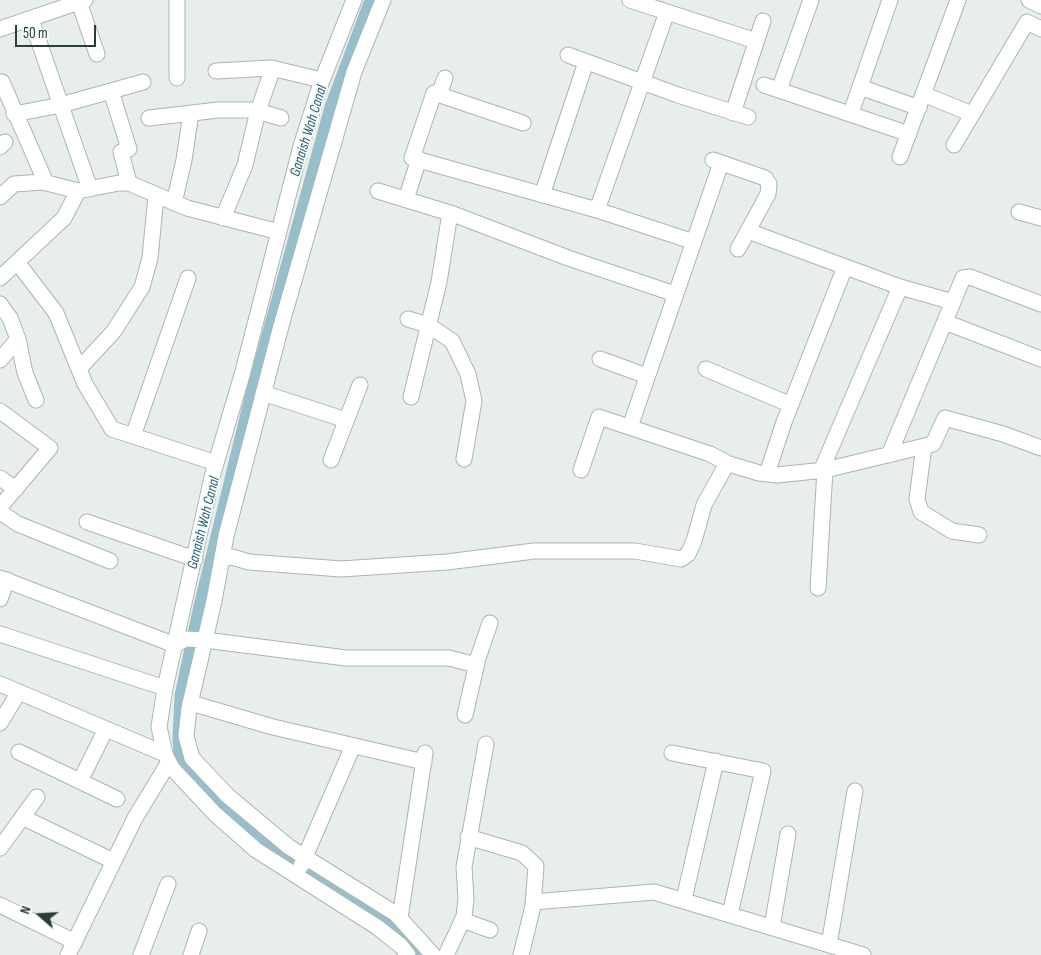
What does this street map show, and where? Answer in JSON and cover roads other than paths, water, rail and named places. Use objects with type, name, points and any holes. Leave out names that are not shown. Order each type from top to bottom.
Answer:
[{"type":"street","points":[[177,0],[177,78]]},
{"type":"street","points":[[0,905],[72,948],[113,861],[167,758],[159,728],[165,688],[180,642],[195,559],[216,463],[301,146],[322,80],[354,0]]},
{"type":"street","points":[[383,0],[349,89],[263,393],[226,536],[203,640],[186,736],[192,758],[228,796],[300,867],[401,946],[408,955]]},
{"type":"street","points":[[630,0],[756,41]]},
{"type":"street","points":[[779,90],[811,0]]},
{"type":"street","points":[[850,113],[890,0]]},
{"type":"street","points":[[900,157],[958,0]]},
{"type":"street","points":[[1029,0],[1041,6]]},
{"type":"street","points":[[0,29],[82,1],[97,54]]},
{"type":"street","points":[[597,210],[667,12]]},
{"type":"street","points":[[31,19],[61,105],[84,190]]},
{"type":"street","points":[[568,55],[741,115],[756,41],[763,21]]},
{"type":"street","points":[[954,145],[1027,22],[1041,29]]},
{"type":"street","points":[[542,195],[586,62]]},
{"type":"street","points":[[216,71],[273,68],[322,80]]},
{"type":"street","points":[[223,218],[245,164],[258,111],[273,68]]},
{"type":"street","points":[[439,95],[444,78]]},
{"type":"street","points":[[2,82],[14,114],[46,182]]},
{"type":"street","points":[[14,114],[61,105],[143,82]]},
{"type":"street","points":[[764,85],[909,134]]},
{"type":"street","points":[[860,87],[972,114]]},
{"type":"street","points":[[111,91],[129,149],[121,152],[129,184]]},
{"type":"street","points":[[523,123],[434,93],[412,158],[597,210],[694,242]]},
{"type":"street","points":[[149,118],[218,110],[258,111],[281,118]]},
{"type":"street","points":[[174,203],[184,160],[191,113]]},
{"type":"street","points":[[406,199],[418,160]]},
{"type":"street","points":[[630,427],[694,242],[717,162],[765,178],[769,184],[768,194],[738,249]]},
{"type":"street","points":[[0,197],[14,184],[46,182],[84,190],[119,183],[129,184],[174,203],[279,232]]},
{"type":"street","points":[[0,278],[64,218],[84,190]]},
{"type":"street","points":[[378,191],[450,213],[568,258],[675,294]]},
{"type":"street","points":[[79,369],[114,331],[142,286],[150,258],[156,196]]},
{"type":"street","points":[[1019,212],[1041,218]]},
{"type":"street","points":[[411,397],[439,282],[450,213]]},
{"type":"street","points":[[748,231],[900,287],[953,302]]},
{"type":"street","points":[[17,262],[56,313],[85,384],[112,429],[216,463]]},
{"type":"street","points":[[767,474],[791,404],[845,267]]},
{"type":"street","points":[[133,436],[188,278]]},
{"type":"street","points":[[889,455],[963,278],[970,278],[1041,304]]},
{"type":"street","points":[[818,588],[823,471],[900,287]]},
{"type":"street","points":[[1,307],[10,318],[18,339],[25,373],[36,400]]},
{"type":"street","points":[[408,319],[428,325],[452,341],[468,374],[474,401],[464,459]]},
{"type":"street","points":[[945,322],[1041,359]]},
{"type":"street","points":[[0,360],[18,339]]},
{"type":"street","points":[[600,359],[647,376]]},
{"type":"street","points":[[706,369],[791,404]]},
{"type":"street","points":[[331,460],[360,385]]},
{"type":"street","points":[[263,393],[346,420]]},
{"type":"street","points":[[0,411],[50,448],[0,507]]},
{"type":"street","points":[[581,470],[599,417],[710,454],[729,464],[767,474],[808,474],[933,444],[945,418],[994,431],[1041,448]]},
{"type":"street","points":[[924,446],[916,499],[921,512],[952,530],[979,535]]},
{"type":"street","points":[[222,559],[232,557],[249,562],[341,569],[447,562],[534,551],[635,551],[682,559],[688,554],[694,541],[704,506],[725,467],[729,464]]},
{"type":"street","points":[[0,478],[16,489]]},
{"type":"street","points":[[0,512],[18,524],[110,561]]},
{"type":"street","points":[[87,522],[195,559]]},
{"type":"street","points":[[0,599],[3,579],[180,642],[203,640],[346,658],[449,658],[476,665]]},
{"type":"street","points":[[466,715],[476,665],[490,622]]},
{"type":"street","points":[[0,634],[165,688]]},
{"type":"street","points":[[0,684],[106,729],[167,758],[215,814],[256,850],[300,867],[400,918],[433,955]]},
{"type":"street","points":[[0,723],[19,692]]},
{"type":"street","points":[[191,703],[273,727],[353,746],[424,757],[400,918]]},
{"type":"street","points":[[80,781],[106,729]]},
{"type":"street","points":[[446,955],[462,920],[466,900],[464,867],[486,744]]},
{"type":"street","points":[[300,867],[353,746]]},
{"type":"street","points":[[19,752],[117,799]]},
{"type":"street","points":[[672,752],[762,771],[730,914]]},
{"type":"street","points":[[684,900],[716,761]]},
{"type":"street","points":[[833,949],[855,791]]},
{"type":"street","points":[[0,848],[37,796]]},
{"type":"street","points":[[22,817],[113,861]]},
{"type":"street","points":[[772,927],[788,834]]},
{"type":"street","points":[[468,837],[522,853],[526,859],[534,862],[536,866],[533,902],[521,955]]},
{"type":"street","points":[[141,955],[168,884]]},
{"type":"street","points":[[533,902],[654,892],[772,927],[833,949],[862,955]]},
{"type":"street","points":[[462,920],[490,930]]},
{"type":"street","points":[[191,955],[199,931]]},
{"type":"waterway","name":"Ganaish Wah Canal","points":[[370,0],[330,107],[250,397],[199,606],[180,696],[178,738],[179,753],[187,770],[205,790],[289,862],[388,922],[419,955]]}]
